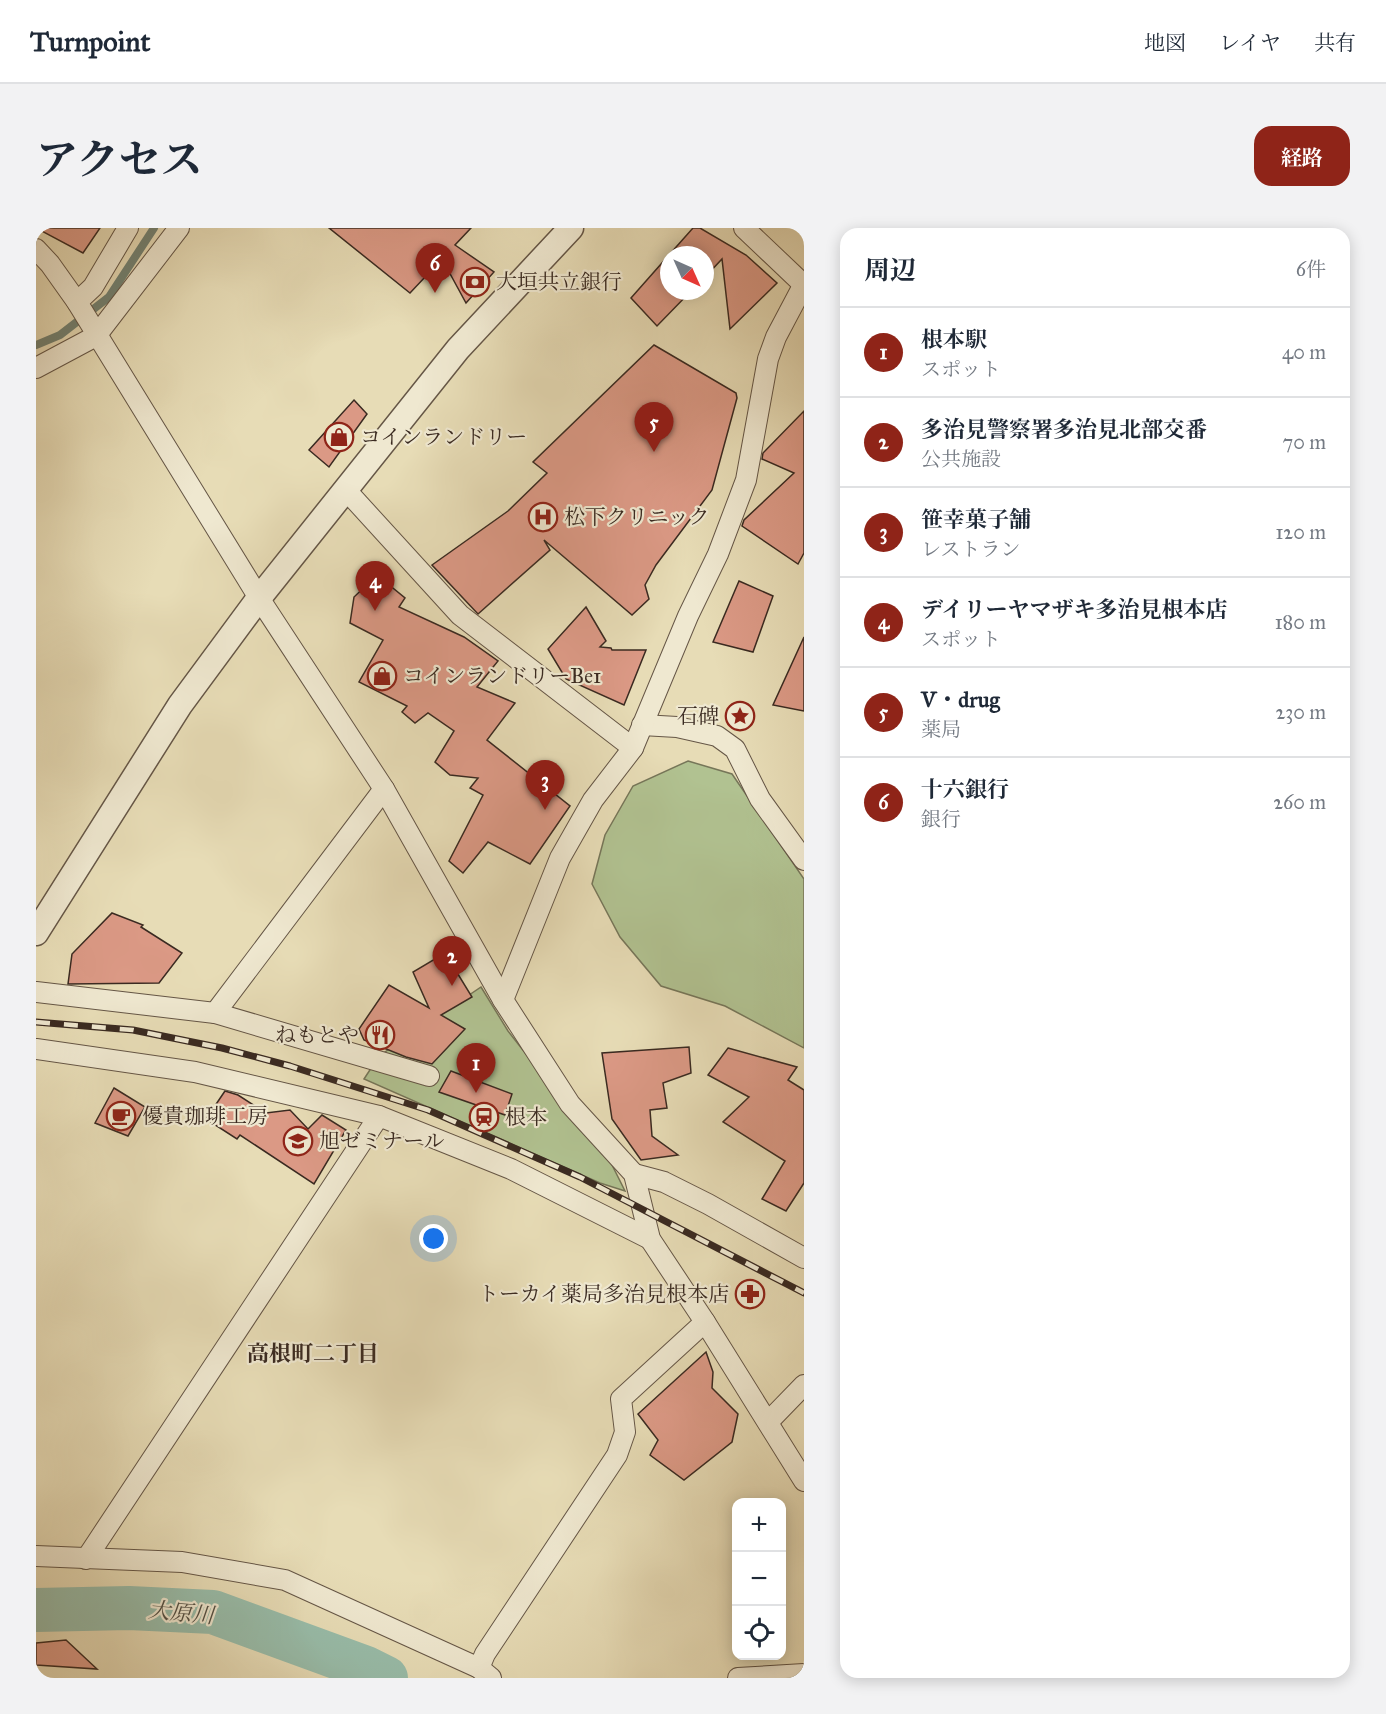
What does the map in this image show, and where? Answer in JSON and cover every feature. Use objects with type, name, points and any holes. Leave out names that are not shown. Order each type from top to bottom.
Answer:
[{"type":"street","points":[[77,302],[93,286],[128,228]]},
{"type":"street","points":[[36,368],[96,336],[179,228]]},
{"type":"street","points":[[36,933],[180,705],[259,598],[458,349],[571,228]]},
{"type":"street","points":[[502,1000],[560,858],[593,800],[633,748],[688,616],[718,554],[746,480],[768,359],[776,337],[804,284],[744,228]]},
{"type":"street","points":[[36,249],[50,264],[77,302],[259,598],[384,789],[502,1000],[570,1104],[634,1174],[650,1239],[705,1322],[804,1481]]},
{"type":"street","points":[[345,489],[460,615],[633,748]]},
{"type":"street","points":[[642,725],[678,727],[717,736],[735,749],[760,800],[804,860]]},
{"type":"street","points":[[215,1013],[384,789]]},
{"type":"street","points":[[36,992],[215,1013],[429,1076]]},
{"type":"street","points":[[36,1049],[195,1072],[379,1116],[511,1169],[650,1239]]},
{"type":"street","points":[[86,1559],[379,1116]]},
{"type":"street","points":[[634,1174],[664,1182],[802,1252]]},
{"type":"street","points":[[36,1556],[182,1562],[285,1580],[485,1673],[484,1654],[617,1455],[625,1432],[621,1399],[705,1322]]},
{"type":"street","points":[[768,1422],[804,1385]]},
{"type":"street","points":[[738,1678],[804,1674]]},
{"type":"green space","points":[[688,761],[732,774],[804,879],[804,1048],[725,1006],[661,986],[620,937],[592,884],[605,835],[633,786]]},
{"type":"green space","points":[[481,987],[508,1031],[611,1163],[625,1191],[600,1183],[364,1079],[379,1056]]},
{"type":"building","points":[[36,228],[100,228],[83,253]]},
{"type":"building","points":[[329,228],[471,228],[455,245],[494,272],[466,303],[442,259],[410,293]]},
{"type":"building","points":[[693,228],[700,228],[746,255],[777,283],[730,329],[722,259],[714,267],[714,246],[677,246]]},
{"type":"building","points":[[660,265],[660,300],[682,300],[657,326],[631,298]]},
{"type":"building","points":[[654,345],[736,393],[737,398],[712,490],[656,565],[645,585],[649,599],[632,615],[544,540],[550,550],[478,614],[432,565],[508,511],[547,473],[533,462]]},
{"type":"building","points":[[354,400],[367,414],[329,467],[309,450]]},
{"type":"building","points":[[804,411],[804,553],[798,564],[742,526],[744,520],[794,473],[762,459],[763,453]]},
{"type":"building","points":[[377,575],[405,598],[399,607],[464,637],[498,661],[477,687],[515,703],[487,740],[570,806],[530,864],[488,842],[463,873],[449,861],[483,795],[470,788],[478,778],[450,775],[435,762],[454,731],[428,713],[415,723],[402,712],[407,706],[359,682],[383,640],[350,623],[354,597]]},
{"type":"building","points":[[739,581],[773,596],[753,652],[713,642]]},
{"type":"building","points":[[586,607],[606,641],[600,647],[612,650],[646,650],[624,705],[566,679],[548,649]]},
{"type":"building","points":[[804,637],[804,711],[773,705]]},
{"type":"building","points":[[112,913],[143,925],[141,927],[182,953],[159,983],[68,984],[72,954]]},
{"type":"building","points":[[445,953],[472,997],[441,1015],[465,1029],[432,1064],[406,1057],[364,1040],[359,1029],[389,985],[429,1008],[413,972]]},
{"type":"building","points":[[689,1047],[691,1073],[663,1083],[667,1108],[650,1110],[652,1136],[678,1155],[641,1160],[612,1119],[602,1053]]},
{"type":"building","points":[[728,1048],[797,1067],[788,1080],[804,1090],[804,1183],[786,1211],[762,1199],[785,1161],[723,1122],[749,1097],[708,1075]]},
{"type":"building","points":[[451,1071],[512,1094],[505,1115],[439,1092]]},
{"type":"building","points":[[114,1088],[145,1107],[128,1136],[95,1123]]},
{"type":"building","points":[[225,1091],[238,1095],[266,1113],[290,1110],[308,1129],[322,1115],[346,1130],[314,1184],[240,1135],[237,1139],[206,1119]]},
{"type":"building","points":[[706,1352],[713,1372],[712,1388],[738,1414],[732,1442],[684,1480],[650,1455],[658,1440],[638,1414]]},
{"type":"building","points":[[66,1640],[97,1669],[36,1665],[36,1643]]},
{"type":"waterway","points":[[36,345],[60,335],[109,297],[154,228]]},
{"type":"waterway","name":"大原川","points":[[36,1610],[129,1608],[213,1612],[366,1668],[386,1678]]},
{"type":"railway","points":[[36,1022],[133,1030],[222,1048],[290,1066],[428,1110],[580,1177],[804,1293]]},
{"type":"place","name":"大垣共立銀行","points":[[475,282]]},
{"type":"place","name":"十六銀行","points":[[435,293]]},
{"type":"place","name":"コインランドリー","points":[[339,437]]},
{"type":"place","name":"V・drug","points":[[654,452]]},
{"type":"place","name":"松下クリニック","points":[[543,517]]},
{"type":"place","name":"デイリーヤマザキ多治見根本店","points":[[375,611]]},
{"type":"place","name":"コインランドリーBe1","points":[[382,676]]},
{"type":"place","name":"石碑","points":[[740,716]]},
{"type":"place","name":"笹幸菓子舗","points":[[545,810]]},
{"type":"place","name":"多治見警察署多治見北部交番","points":[[452,986]]},
{"type":"place","name":"ねもとや","points":[[380,1035]]},
{"type":"place","name":"根本駅","points":[[476,1093]]},
{"type":"place","name":"優貴珈琲工房","points":[[121,1116]]},
{"type":"place","name":"根本","points":[[484,1117]]},
{"type":"place","name":"旭ゼミナール","points":[[298,1141]]},
{"type":"place","name":"トーカイ薬局多治見根本店","points":[[750,1294]]},
{"type":"district","name":"高根町二丁目","points":[[313,1353]]}]
